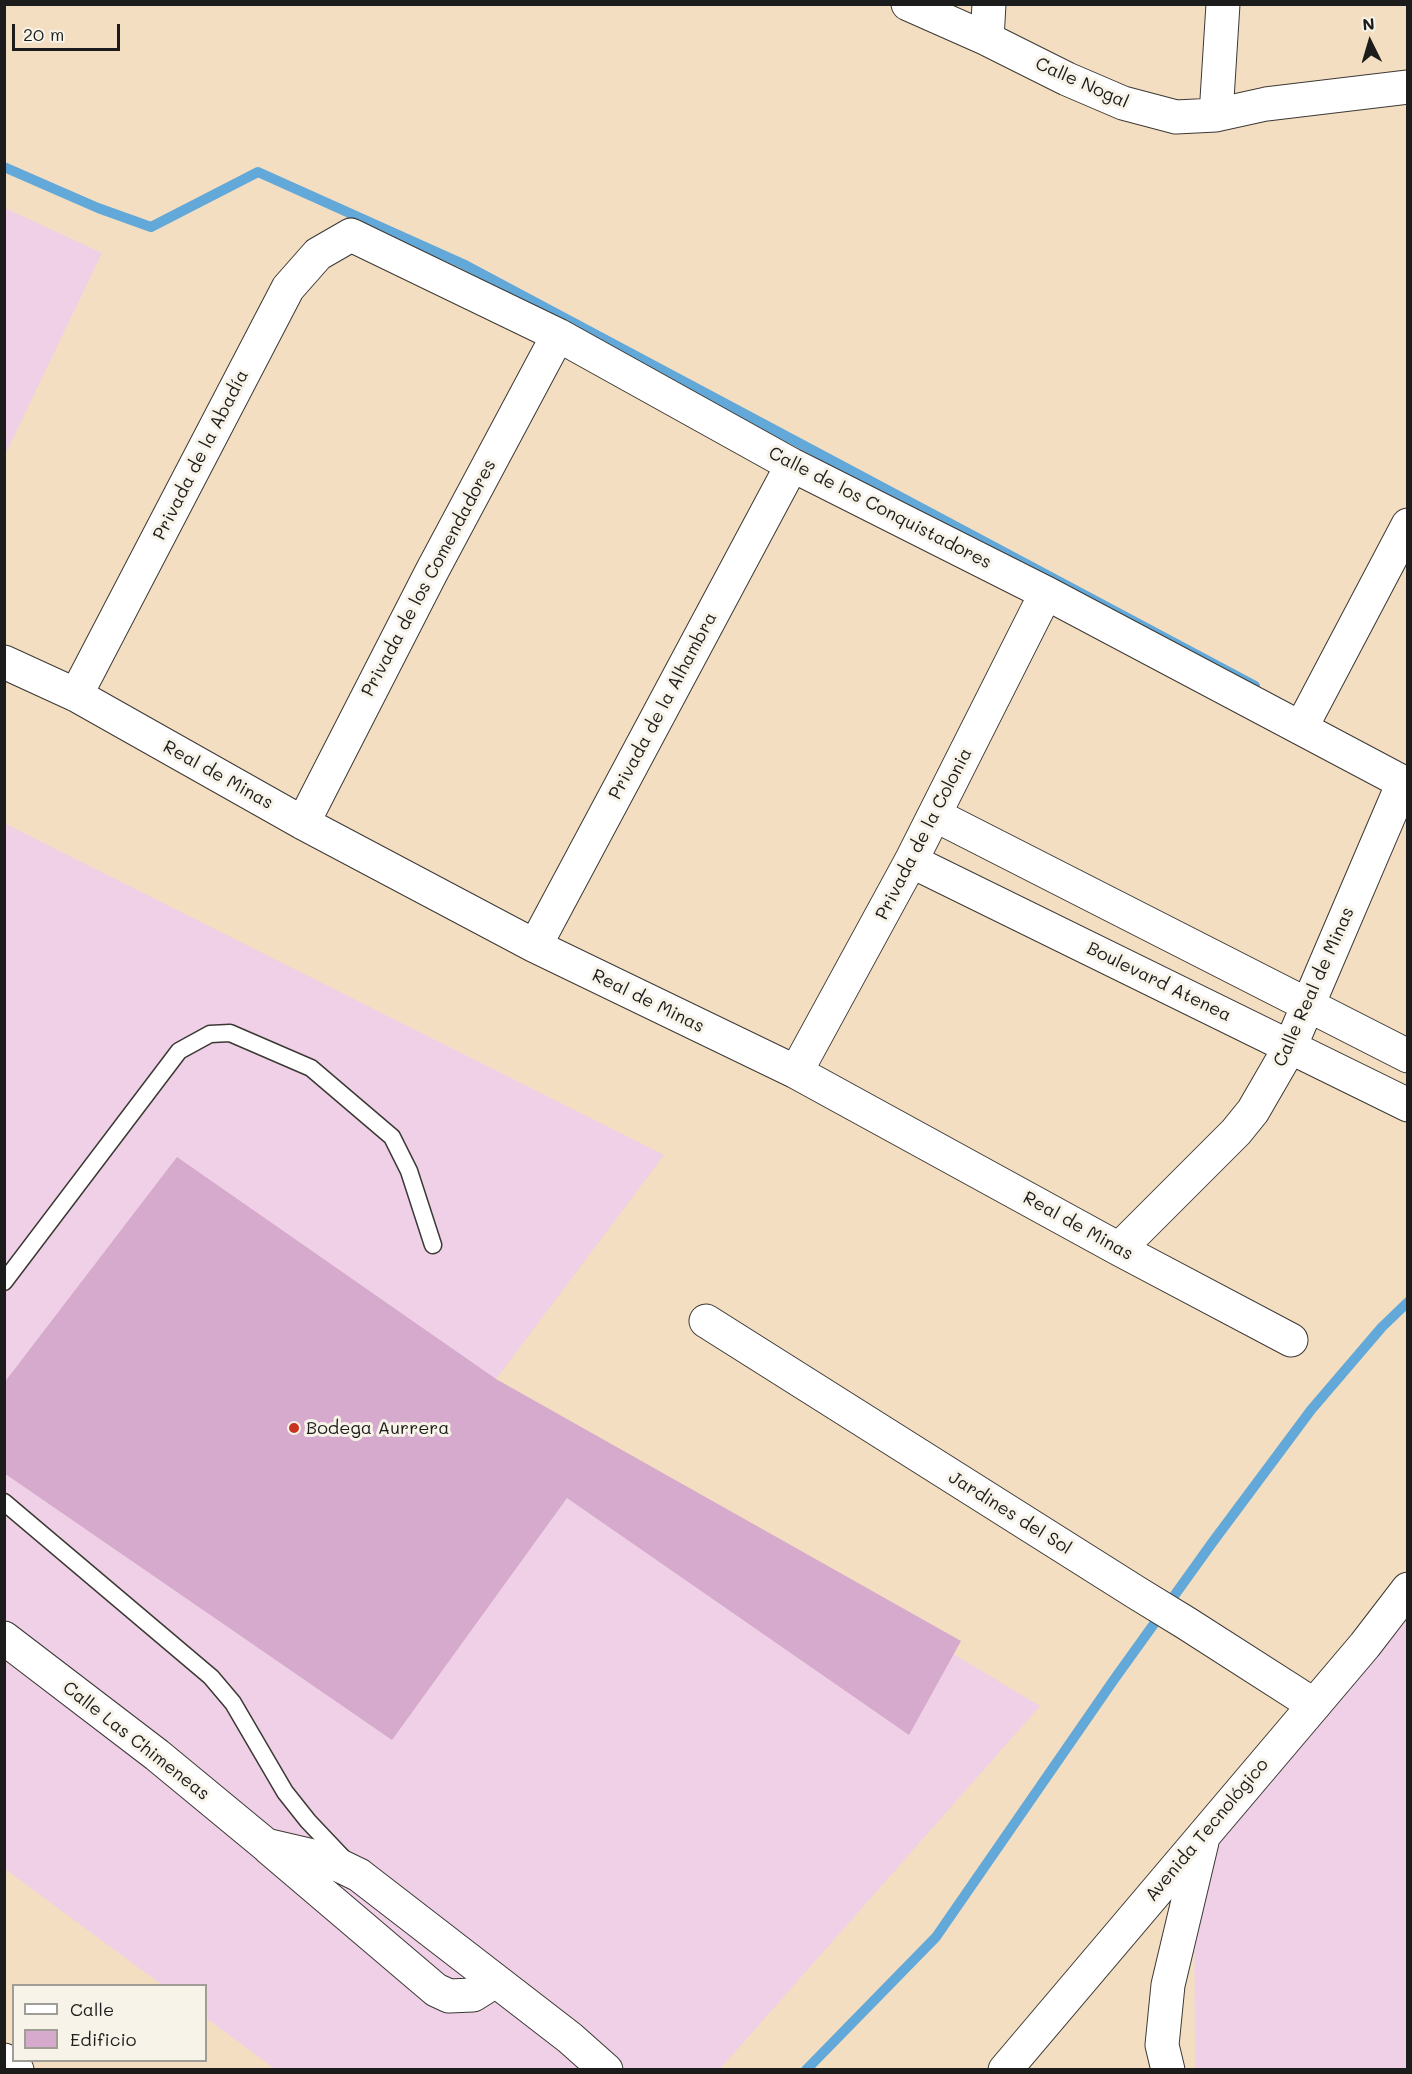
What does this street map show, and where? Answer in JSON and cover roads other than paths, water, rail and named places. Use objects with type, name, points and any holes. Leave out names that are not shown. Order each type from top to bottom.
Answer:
[{"type":"street","name":"Calle Nogal","points":[[908,4],[1123,103],[1176,117],[1216,115],[1266,104],[1407,87]]},
{"type":"street","points":[[987,39],[989,4]]},
{"type":"street","points":[[1216,115],[1223,4]]},
{"type":"street","name":"Calle de los Conquistadores","points":[[351,235],[558,335],[792,465],[1046,593],[1405,784]]},
{"type":"street","name":"Privada de la Abadía","points":[[76,695],[288,288],[318,254],[351,235]]},
{"type":"street","name":"Privada de los Comendadores","points":[[303,823],[432,571],[558,335]]},
{"type":"street","name":"Privada de la Alhambra","points":[[535,946],[792,465]]},
{"type":"street","points":[[1301,728],[1407,525]]},
{"type":"street","name":"Privada de la Colonia","points":[[796,1072],[911,861],[1046,593]]},
{"type":"street","name":"Real de Minas","points":[[4,662],[76,695],[303,823],[535,946],[796,1072],[1119,1249],[1291,1340]]},
{"type":"street","name":"Calle Real de Minas","points":[[1119,1249],[1236,1132],[1253,1111],[1290,1047],[1405,784]]},
{"type":"street","points":[[934,814],[1407,1056]]},
{"type":"street","name":"Boulevard Atenea","points":[[911,861],[1407,1105]]},
{"type":"street","name":"Jardines del Sol","points":[[706,1321],[1314,1705]]},
{"type":"street","name":"Avenida Tecnológico","points":[[1005,2070],[1365,1645],[1403,1604]]},
{"type":"street","name":"Calle Las Chimeneas","points":[[4,1638],[157,1755],[436,1990],[449,1996],[473,1995],[495,1981]]},
{"type":"street","points":[[1168,2070],[1162,2045],[1168,1985],[1204,1834]]},
{"type":"street","name":"Calle Las Chimeneas","points":[[266,1845],[326,1859],[359,1875],[570,2038],[606,2070]]},
{"type":"street","points":[[4,2060],[17,2070]]},
{"type":"lane","points":[[4,1282],[179,1051],[210,1034],[230,1033],[311,1068],[392,1137],[410,1171],[433,1245]]},
{"type":"lane","points":[[4,1502],[211,1677],[233,1703],[285,1792],[308,1821],[359,1875]]},
{"type":"waterway","points":[[4,167],[98,208],[151,227],[258,172],[463,264],[1255,686]]},
{"type":"waterway","points":[[806,2070],[936,1937],[1113,1681],[1212,1543],[1311,1410],[1382,1327],[1408,1302]]},
{"type":"place","name":"Bodega Aurrera","points":[[294,1428]]}]
